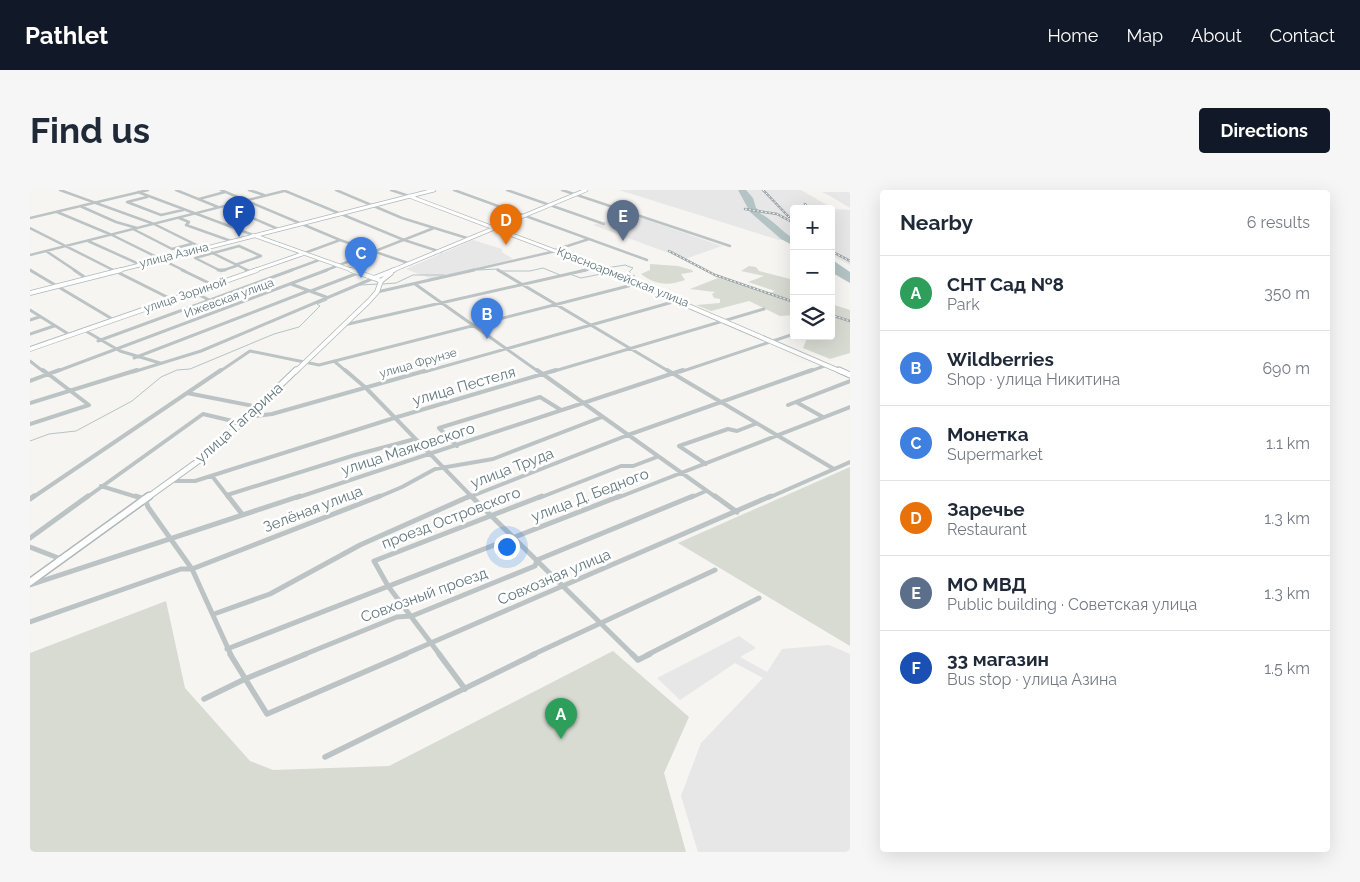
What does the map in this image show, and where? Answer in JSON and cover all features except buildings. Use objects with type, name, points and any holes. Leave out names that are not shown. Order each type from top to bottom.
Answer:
[{"type":"main road","name":"улица Азина","points":[[30,293],[157,259],[434,190]]},
{"type":"main road","points":[[374,278],[392,273],[586,190]]},
{"type":"main road","name":"Красноармейская улица","points":[[409,196],[599,266],[775,340],[850,375]]},
{"type":"main road","points":[[253,235],[381,281],[392,273]]},
{"type":"main road","name":"улица Зориной","points":[[30,349],[302,254]]},
{"type":"main road","name":"улица Гагарина","points":[[30,584],[212,451],[377,292],[381,281]]},
{"type":"street","points":[[60,190],[154,224],[250,272]]},
{"type":"street","points":[[30,218],[148,190]]},
{"type":"street","points":[[176,190],[218,207]]},
{"type":"street","points":[[221,190],[340,240],[411,264]]},
{"type":"street","points":[[249,190],[265,196]]},
{"type":"street","points":[[30,255],[283,190],[404,240],[441,252]]},
{"type":"street","points":[[336,190],[402,218],[471,239]]},
{"type":"street","name":"Красноармейская улица","points":[[391,190],[409,196]]},
{"type":"street","points":[[454,190],[647,260]]},
{"type":"street","points":[[507,190],[604,224]]},
{"type":"street","points":[[562,190],[730,246]]},
{"type":"street","points":[[138,192],[253,235]]},
{"type":"street","points":[[197,199],[226,192]]},
{"type":"street","points":[[148,197],[127,202],[161,215],[184,210]]},
{"type":"street","points":[[80,206],[116,222],[138,228]]},
{"type":"street","points":[[225,206],[278,229]]},
{"type":"street","points":[[57,212],[112,235],[157,259],[213,285]]},
{"type":"street","points":[[179,218],[189,222],[186,224],[206,234],[216,234],[231,241]]},
{"type":"street","points":[[30,228],[173,300]]},
{"type":"street","name":"Ижевская улица","points":[[30,381],[291,284],[434,228]]},
{"type":"street","points":[[133,229],[172,249],[192,244]]},
{"type":"street","points":[[377,292],[556,250],[589,239]]},
{"type":"street","name":"улица Зориной","points":[[302,254],[340,240]]},
{"type":"street","points":[[88,241],[139,264]]},
{"type":"street","points":[[239,246],[261,256],[221,271],[195,258],[213,253],[239,246]]},
{"type":"street","points":[[46,251],[86,278]]},
{"type":"street","points":[[98,341],[319,260]]},
{"type":"street","points":[[344,325],[442,304],[599,266]]},
{"type":"street","points":[[30,270],[114,320]]},
{"type":"street","points":[[498,270],[628,349],[834,469]]},
{"type":"street","points":[[134,358],[358,273]]},
{"type":"street","points":[[30,403],[201,351],[374,278]]},
{"type":"street","points":[[30,499],[250,351],[319,365],[640,283]]},
{"type":"street","points":[[291,284],[326,297]]},
{"type":"street","points":[[415,284],[737,512]]},
{"type":"street","points":[[194,292],[209,300]]},
{"type":"street","name":"улица Фрунзе","points":[[248,417],[272,414],[680,300]]},
{"type":"street","name":"улица Пестеля","points":[[170,481],[195,481],[394,418],[764,309]]},
{"type":"street","points":[[30,310],[70,335]]},
{"type":"street","points":[[30,320],[39,317]]},
{"type":"street","points":[[30,334],[54,326]]},
{"type":"street","points":[[84,330],[98,341],[134,358],[162,363]]},
{"type":"street","name":"улица Маяковского","points":[[30,584],[457,446],[790,335]]},
{"type":"street","points":[[30,361],[32,365],[48,374],[90,405],[30,424]]},
{"type":"street","points":[[334,361],[366,388],[471,496],[638,660],[759,598]]},
{"type":"street","name":"улица Труда","points":[[214,614],[270,594],[360,545],[471,496],[628,435],[827,365]]},
{"type":"street","points":[[788,405],[850,381]]},
{"type":"street","points":[[187,393],[259,407]]},
{"type":"street","points":[[457,446],[439,428],[540,397],[561,410]]},
{"type":"street","points":[[796,402],[823,417]]},
{"type":"street","name":"улица Д. Бедного","points":[[227,649],[850,407]]},
{"type":"street","points":[[30,538],[203,414],[242,423]]},
{"type":"street","name":"Зелёная улица","points":[[30,622],[180,569],[192,569],[396,490],[415,481],[420,475],[442,466],[475,464],[493,459],[602,417]]},
{"type":"street","points":[[706,464],[679,446],[728,429],[738,431],[755,424]]},
{"type":"street","points":[[227,495],[355,455],[415,439]]},
{"type":"street","name":"проезд Островского","points":[[465,689],[388,586],[374,561],[621,466],[633,466],[657,457]]},
{"type":"street","name":"Совхозная улица","points":[[246,678],[267,714],[850,462]]},
{"type":"street","points":[[212,476],[242,514]]},
{"type":"street","points":[[101,486],[145,499],[148,507],[192,569],[214,614],[227,649],[246,678]]},
{"type":"street","name":"Совхозный проезд","points":[[204,699],[246,678],[397,617],[412,616],[535,566],[537,560],[706,491]]},
{"type":"street","points":[[30,547],[63,560]]},
{"type":"street","points":[[325,757],[600,622],[715,570]]},
{"type":"shaded area","points":[[619,190],[801,190],[827,205],[790,205],[790,239],[779,240]]},
{"type":"shaded area","points":[[738,190],[746,190],[753,198],[756,208],[762,212],[759,213],[790,236],[790,244],[781,239],[750,212]]},
{"type":"shaded area","points":[[822,192],[850,192],[850,208],[830,196]]},
{"type":"shaded area","points":[[835,209],[850,210],[850,265],[835,257]]},
{"type":"shaded area","points":[[630,214],[722,246],[685,259],[593,225]]},
{"type":"shaded area","points":[[473,240],[502,249],[502,252],[513,259],[432,279],[406,269]]},
{"type":"shaded area","points":[[835,262],[850,272],[850,283],[835,274]]},
{"type":"shaded area","points":[[650,264],[678,266],[693,272],[681,274],[685,280],[667,284],[651,280],[641,274],[650,270]]},
{"type":"shaded area","points":[[749,266],[756,267],[759,271],[790,279],[790,315],[780,316],[749,301],[711,311],[696,305],[720,303],[720,299],[714,298],[712,294],[715,292],[690,289],[718,278],[770,293],[775,291],[748,282],[764,276],[741,271]]},
{"type":"shaded area","points":[[835,305],[850,310],[850,353],[830,359],[803,348],[806,340],[835,340]]},
{"type":"shaded area","points":[[850,467],[850,646],[678,543]]},
{"type":"shaded area","points":[[166,601],[185,688],[250,761],[273,770],[389,766],[613,651],[689,717],[664,773],[686,852],[30,852],[30,653]]},
{"type":"shaded area","points":[[739,636],[756,648],[740,657],[767,672],[782,649],[829,645],[850,654],[850,852],[698,852],[681,796],[701,743],[763,678],[735,663],[680,700],[657,678]]},
{"type":"waterway","points":[[607,270],[606,268],[625,265],[633,268],[629,272],[635,276]]},
{"type":"waterway","points":[[502,271],[530,271],[543,268],[560,275]]},
{"type":"waterway","points":[[478,270],[498,269]]},
{"type":"waterway","points":[[572,275],[581,278],[606,273]]},
{"type":"waterway","points":[[383,284],[396,283],[413,275],[444,275]]},
{"type":"waterway","points":[[360,285],[379,284]]},
{"type":"waterway","points":[[30,441],[49,434],[76,431],[132,401],[161,377],[177,370],[190,369],[274,334],[299,327],[320,306],[317,304],[327,300]]},
{"type":"railway","points":[[763,190],[789,217]]},
{"type":"railway","points":[[745,209],[777,214],[790,221]]},
{"type":"railway","points":[[669,251],[715,275],[790,301]]},
{"type":"railway","points":[[835,253],[850,261]]},
{"type":"railway","points":[[835,316],[850,321]]},
{"type":"place","name":"33 магазин","points":[[239,237]]},
{"type":"place","name":"МО МВД","points":[[623,241]]},
{"type":"place","name":"Заречье","points":[[506,245]]},
{"type":"place","name":"Монетка","points":[[361,278]]},
{"type":"place","name":"Wildberries","points":[[487,339]]},
{"type":"place","name":"СНТ Сад №8","points":[[561,739]]}]
